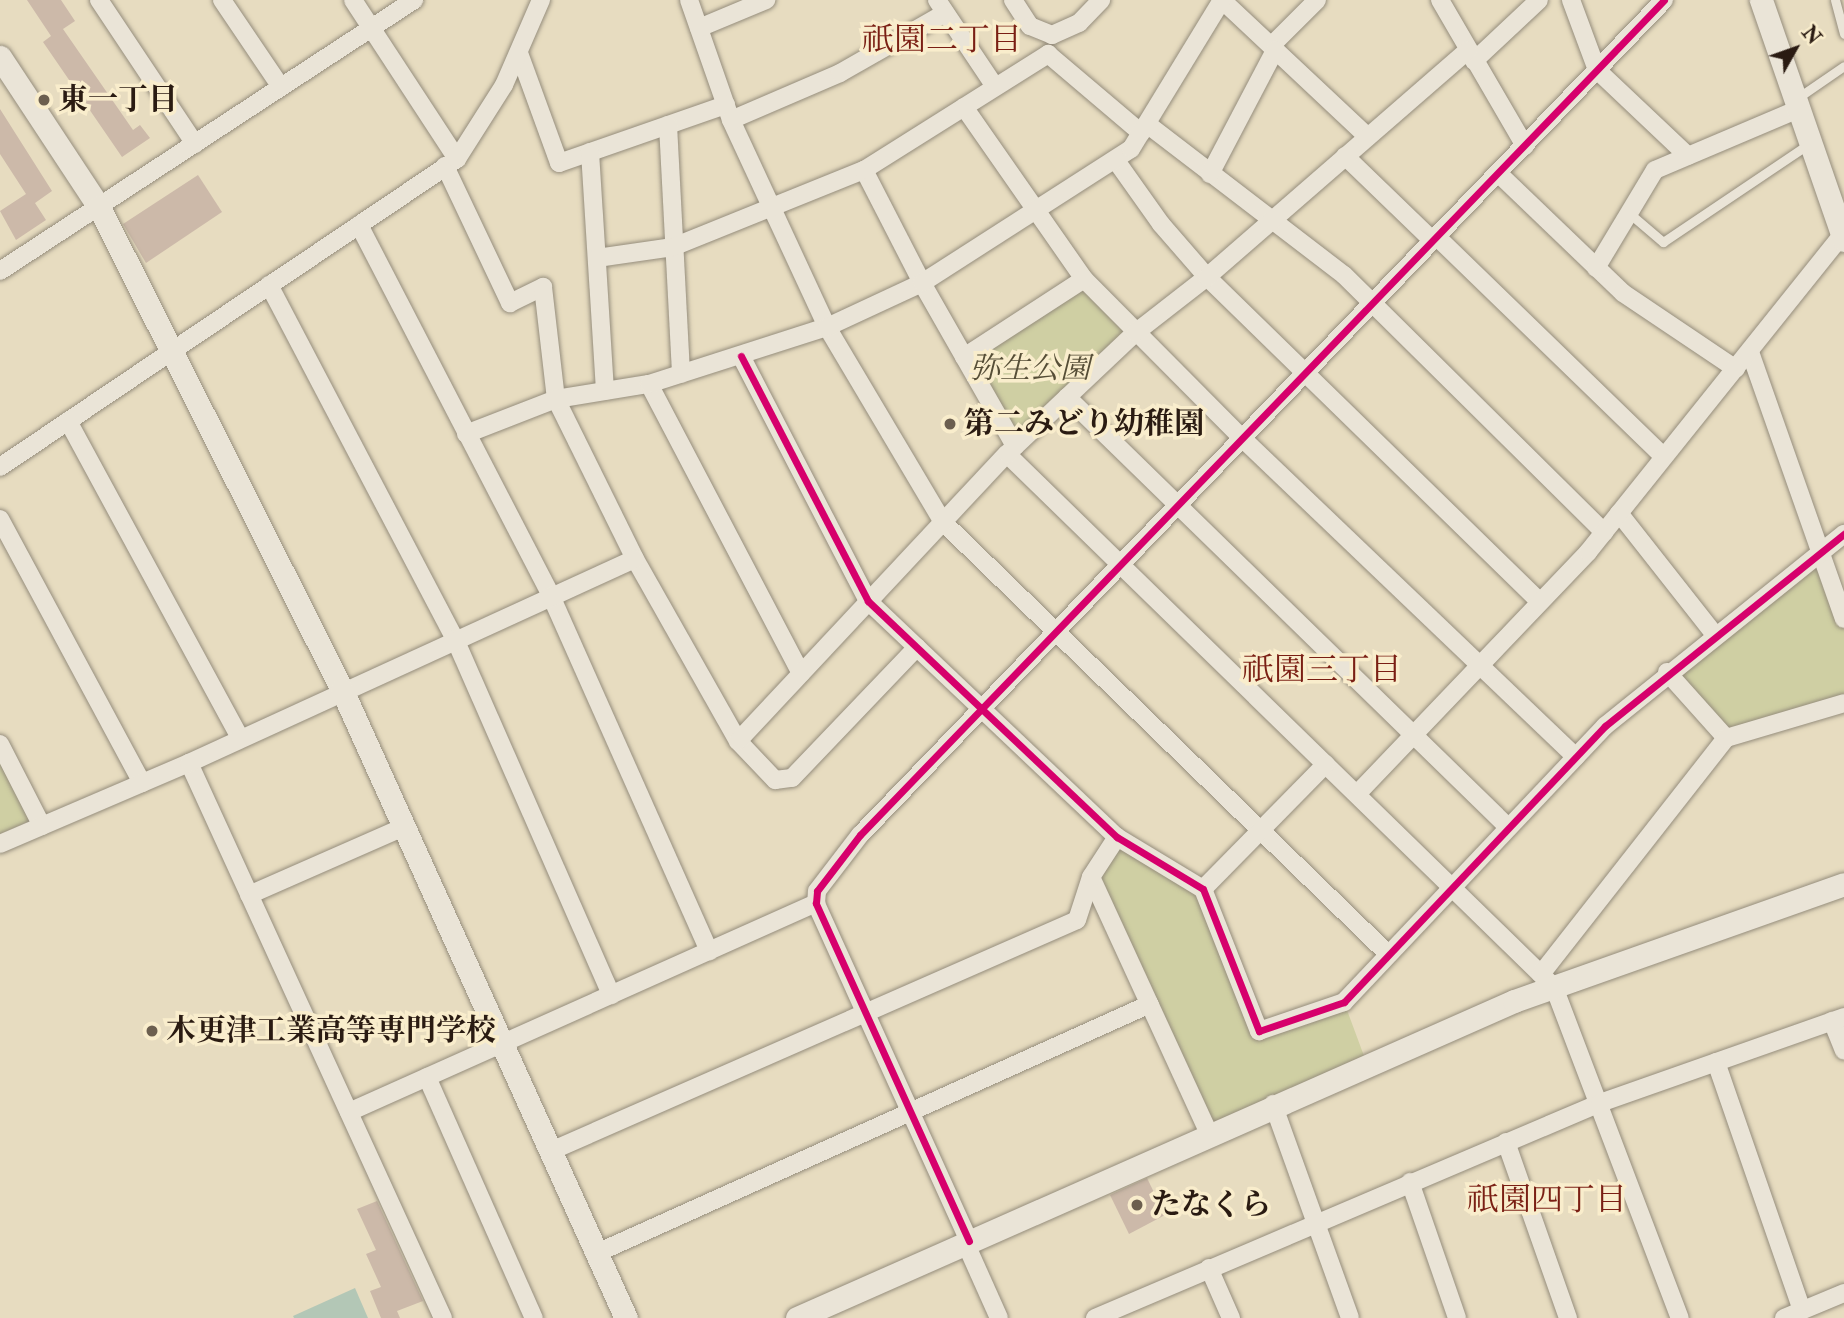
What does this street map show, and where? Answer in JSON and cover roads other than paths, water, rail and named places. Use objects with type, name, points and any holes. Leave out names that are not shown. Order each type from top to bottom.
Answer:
[{"type":"street","points":[[99,0],[195,144]]},
{"type":"street","points":[[222,0],[281,87]]},
{"type":"street","points":[[354,0],[451,163],[510,303],[543,287],[556,399],[635,559],[738,741],[775,780],[793,778],[917,648]]},
{"type":"street","points":[[1,269],[414,0]]},
{"type":"street","points":[[0,467],[451,163],[519,53],[541,0]]},
{"type":"street","points":[[689,0],[728,113],[827,327],[943,522],[1388,954]]},
{"type":"street","points":[[699,28],[766,0]]},
{"type":"street","points":[[1013,0],[1038,33],[1052,35],[1079,23],[1101,0]]},
{"type":"street","points":[[466,434],[556,399],[649,384],[741,356],[827,327],[922,283],[1117,162],[1144,128],[1222,0],[1368,137]]},
{"type":"street","points":[[1210,174],[1273,48],[1317,0]]},
{"type":"street","points":[[1440,0],[1524,146]]},
{"type":"street","points":[[738,741],[1011,450],[1135,332],[1207,276],[1368,137],[1539,0]]},
{"type":"street","points":[[1571,0],[1597,70],[1688,156]]},
{"type":"street","points":[[999,1318],[912,1112],[816,903],[825,878],[860,835],[1664,0]]},
{"type":"street","points":[[1357,794],[1541,602],[1604,532],[1843,237],[1761,0]]},
{"type":"street","points":[[519,53],[559,163],[668,125],[728,113],[840,73],[941,6],[994,85]]},
{"type":"street","points":[[597,258],[673,247],[864,170],[994,85],[1048,54],[1144,128],[1273,219],[1344,275],[1371,305],[1604,532]]},
{"type":"street","points":[[0,57],[99,207],[342,690],[626,1318]]},
{"type":"street","points":[[1596,268],[1655,170],[1797,104]]},
{"type":"street","points":[[964,107],[1034,214],[1084,279],[1242,439],[1576,757]]},
{"type":"street","points":[[668,125],[681,374]]},
{"type":"street","points":[[590,152],[605,391]]},
{"type":"street","points":[[1345,156],[1663,456]]},
{"type":"street","points":[[1117,162],[1161,224],[1207,276],[1541,602]]},
{"type":"street","points":[[864,170],[1011,450],[1121,565],[1547,980],[1600,1103],[1680,1318]]},
{"type":"street","points":[[1498,173],[1596,268],[1655,317],[1736,369]]},
{"type":"street","points":[[359,225],[551,596],[709,951]]},
{"type":"street","points":[[964,357],[1084,279]]},
{"type":"street","points":[[269,285],[455,639],[611,995]]},
{"type":"street","points":[[1750,352],[1844,619]]},
{"type":"street","points":[[741,356],[868,601],[1117,837],[1203,889],[1259,1031],[1345,1002],[1451,886],[1576,757],[1667,672],[1844,534]]},
{"type":"street","points":[[649,384],[801,673]]},
{"type":"street","points":[[1067,397],[1508,827]]},
{"type":"street","points":[[68,421],[240,738]]},
{"type":"street","points":[[1619,513],[1715,635]]},
{"type":"street","points":[[0,519],[142,783]]},
{"type":"street","points":[[0,844],[189,763],[342,690],[635,559]]},
{"type":"street","points":[[1667,672],[1726,738]]},
{"type":"street","points":[[1547,980],[1726,738],[1844,703]]},
{"type":"street","points":[[0,744],[42,826]]},
{"type":"street","points":[[189,763],[443,1318]]},
{"type":"street","points":[[1203,889],[1326,764]]},
{"type":"street","points":[[249,895],[404,827]]},
{"type":"street","points":[[1077,920],[1091,877],[1117,837]]},
{"type":"street","points":[[1091,877],[1209,1133]]},
{"type":"street","points":[[797,1318],[1547,980],[1844,884]]},
{"type":"street","points":[[349,1112],[816,903]]},
{"type":"street","points":[[551,1151],[867,1010],[1106,909]]},
{"type":"street","points":[[597,1253],[1150,1004]]},
{"type":"street","points":[[1095,1318],[1118,1313],[1209,1268],[1600,1103],[1838,1019],[1844,1051]]},
{"type":"street","points":[[1716,1062],[1802,1310]]},
{"type":"street","points":[[427,1077],[534,1318]]},
{"type":"street","points":[[1273,1104],[1350,1318]]},
{"type":"street","points":[[1506,1142],[1568,1318]]},
{"type":"street","points":[[1410,1182],[1457,1318]]},
{"type":"street","points":[[1209,1268],[1231,1318]]},
{"type":"street","points":[[1784,1318],[1844,1293]]},
{"type":"lane","points":[[1835,0],[1844,34]]},
{"type":"lane","points":[[1797,104],[1844,66]]},
{"type":"lane","points":[[1629,213],[1663,242],[1811,144]]},
{"type":"place","name":"東一丁目","points":[[44,100]]},
{"type":"place","name":"第二みどり幼稚園","points":[[950,424]]},
{"type":"place","name":"木更津工業高等専門学校","points":[[152,1031]]},
{"type":"place","name":"たなくら","points":[[1137,1205]]},
{"type":"district","name":"祇園二丁目","points":[[942,40]]},
{"type":"district","name":"祇園三丁目","points":[[1322,670]]},
{"type":"district","name":"祇園四丁目","points":[[1547,1200]]},
{"type":"park label","name":"弥生公園","points":[[1030,369]]}]
